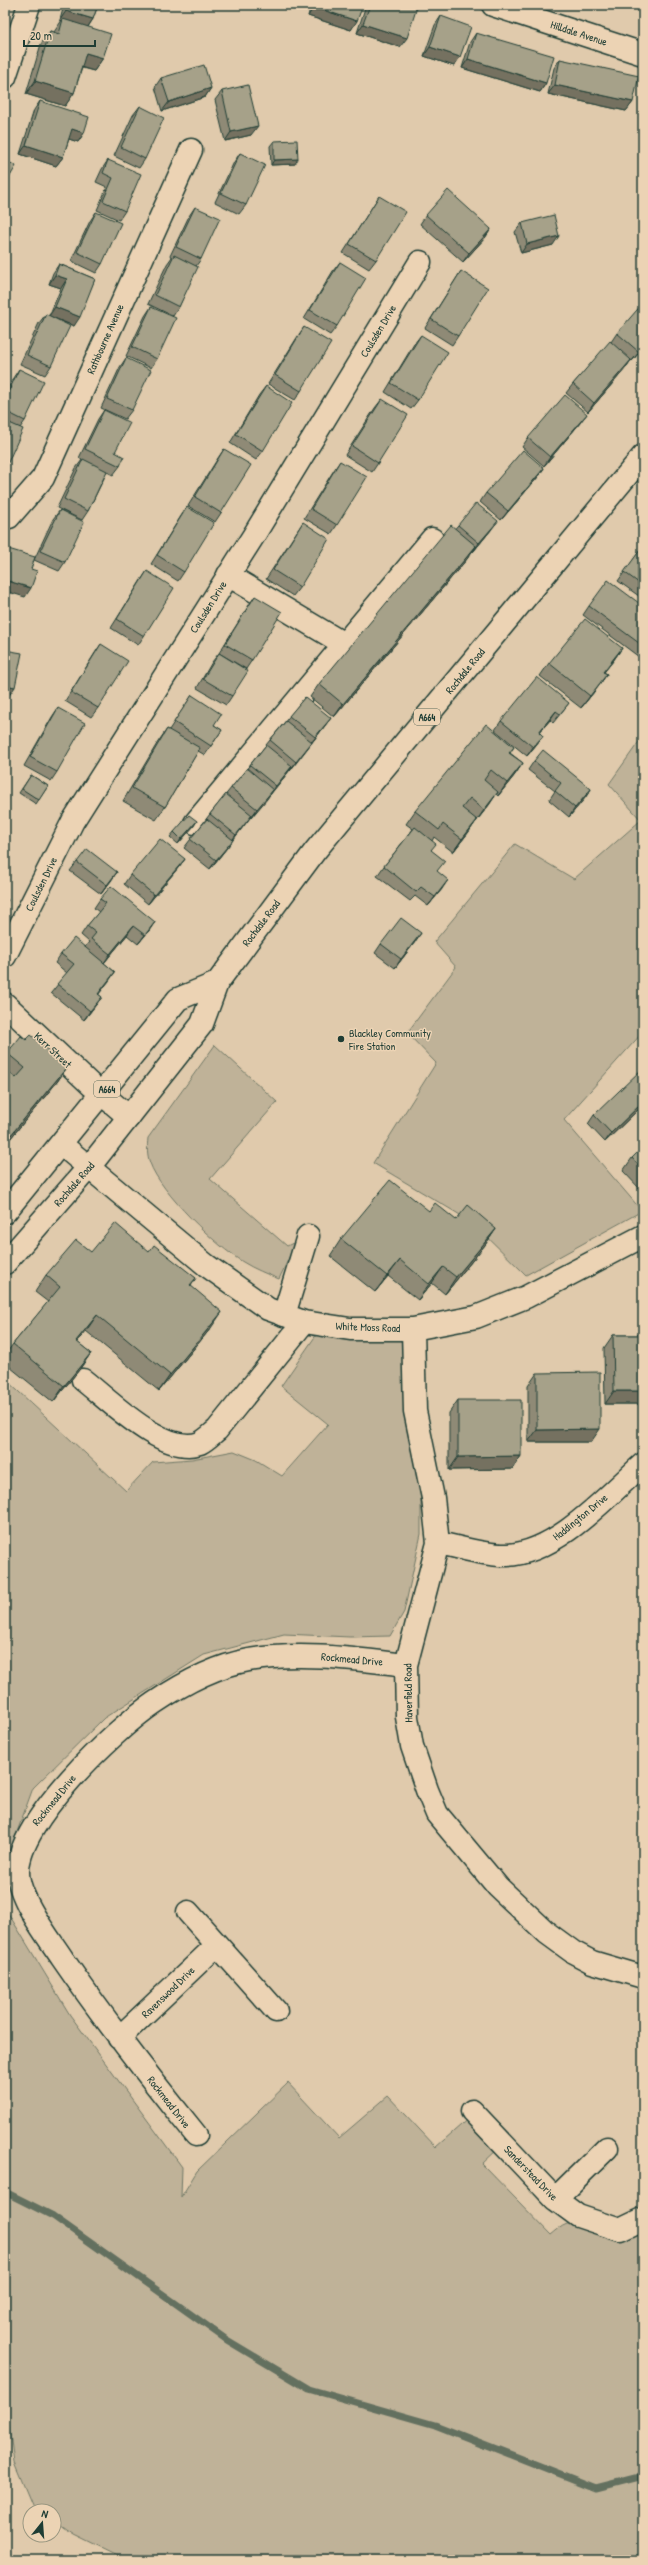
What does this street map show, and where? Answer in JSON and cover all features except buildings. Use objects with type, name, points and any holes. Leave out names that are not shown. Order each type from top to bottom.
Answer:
[{"type":"street","points":[[5,77],[29,5]]},
{"type":"street","name":"Hilldale Avenue","points":[[493,5],[643,54]]},
{"type":"street","name":"Rathbourne Avenue","points":[[5,517],[10,517],[43,478],[191,150]]},
{"type":"street","name":"Coulsden Drive","points":[[5,956],[72,821],[228,575],[420,262]]},
{"type":"street","name":"Rochdale Road","points":[[5,1263],[90,1166],[202,1024],[216,983],[315,851],[643,456]]},
{"type":"street","points":[[195,823],[432,539]]},
{"type":"street","points":[[228,575],[344,644]]},
{"type":"street","name":"A664","points":[[5,1212],[62,1145],[178,999],[216,983]]},
{"type":"street","name":"Kerr Street","points":[[8,1014],[129,1116]]},
{"type":"street","name":"White Moss Road","points":[[62,1145],[90,1166],[206,1266],[268,1309],[294,1318],[350,1329],[413,1329],[476,1317],[526,1297],[643,1236]]},
{"type":"street","points":[[83,1380],[151,1433],[176,1445],[200,1443],[217,1430],[294,1318],[308,1236]]},
{"type":"street","name":"Haverfield Road","points":[[413,1329],[415,1411],[433,1498],[438,1543],[406,1665],[407,1717],[412,1746],[437,1814],[498,1887],[547,1933],[573,1952],[592,1962],[643,1977]]},
{"type":"street","name":"Haddington Drive","points":[[438,1543],[506,1555],[538,1550],[563,1534],[643,1464]]},
{"type":"street","name":"Rockmead Drive","points":[[196,2135],[119,2038],[44,1931],[20,1886],[18,1872],[25,1840],[63,1785],[138,1714],[198,1677],[249,1660],[320,1656],[406,1665]]},
{"type":"street","points":[[188,1912],[216,1946],[276,2011]]},
{"type":"street","name":"Ravenswood Drive","points":[[119,2038],[216,1946]]},
{"type":"street","name":"Sanderstead Drive","points":[[472,2111],[555,2199],[578,2216],[620,2230],[643,2219]]},
{"type":"street","points":[[555,2199],[607,2148]]},
{"type":"shaded area","points":[[643,736],[643,1032],[564,1120],[642,1211],[526,1275],[472,1222],[373,1163],[436,1063],[407,1033],[456,967],[434,942],[515,844],[574,879],[641,820],[609,784]]},
{"type":"shaded area","points":[[215,1045],[277,1102],[210,1179],[287,1246],[297,1241],[279,1279],[243,1262],[232,1255],[205,1232],[190,1218],[165,1189],[149,1160],[148,1138]]},
{"type":"shaded area","points":[[321,1328],[407,1338],[404,1415],[421,1497],[421,1534],[404,1612],[390,1636],[350,1637],[284,1634],[204,1655],[104,1718],[33,1788],[5,1865],[5,1379],[126,1491],[153,1462],[192,1459],[234,1451],[256,1460],[282,1476],[328,1424],[281,1386]]},
{"type":"shaded area","points":[[5,1908],[70,2015],[182,2167],[181,2197],[197,2171],[288,2083],[339,2138],[388,2096],[436,2147],[470,2117],[499,2148],[482,2164],[551,2235],[567,2224],[574,2224],[590,2232],[605,2236],[618,2237],[643,2232],[643,2560],[127,2560],[74,2534],[62,2526],[62,2503],[31,2503],[14,2462],[9,2427],[5,2418]]},
{"type":"waterway","points":[[5,2192],[53,2216],[227,2340],[309,2389],[435,2425],[596,2488],[643,2476]]},
{"type":"place","name":"Blackley Community Fire Station","points":[[341,1039]]}]
